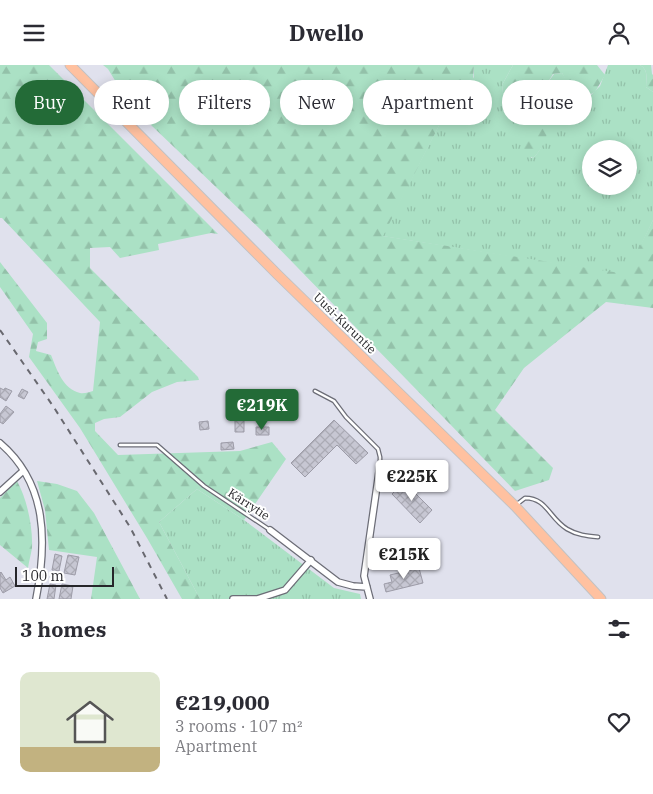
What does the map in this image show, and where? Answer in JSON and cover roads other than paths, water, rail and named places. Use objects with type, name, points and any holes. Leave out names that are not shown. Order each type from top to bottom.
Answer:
[{"type":"main road","name":"Uusi-Kuruntie","points":[[70,65],[278,275],[515,506],[601,599]]},
{"type":"street","points":[[0,443],[18,461],[29,479],[36,497],[42,525],[43,551],[36,599]]},
{"type":"street","points":[[370,599],[364,576],[380,465]]},
{"type":"street","points":[[0,491],[23,471]]},
{"type":"street","name":"Kärrytie","points":[[270,529],[338,582],[367,587]]},
{"type":"street","points":[[233,599],[257,599],[285,590],[311,560]]},
{"type":"lane","points":[[315,391],[334,401],[346,417],[378,449],[380,465]]},
{"type":"lane","name":"Kärrytie","points":[[120,445],[157,445],[204,486],[270,529]]},
{"type":"lane","points":[[515,506],[525,498],[534,498],[542,501],[553,517],[567,529],[580,535],[598,537]]},
{"type":"railway","points":[[0,330],[53,406],[130,527],[167,599]]}]
